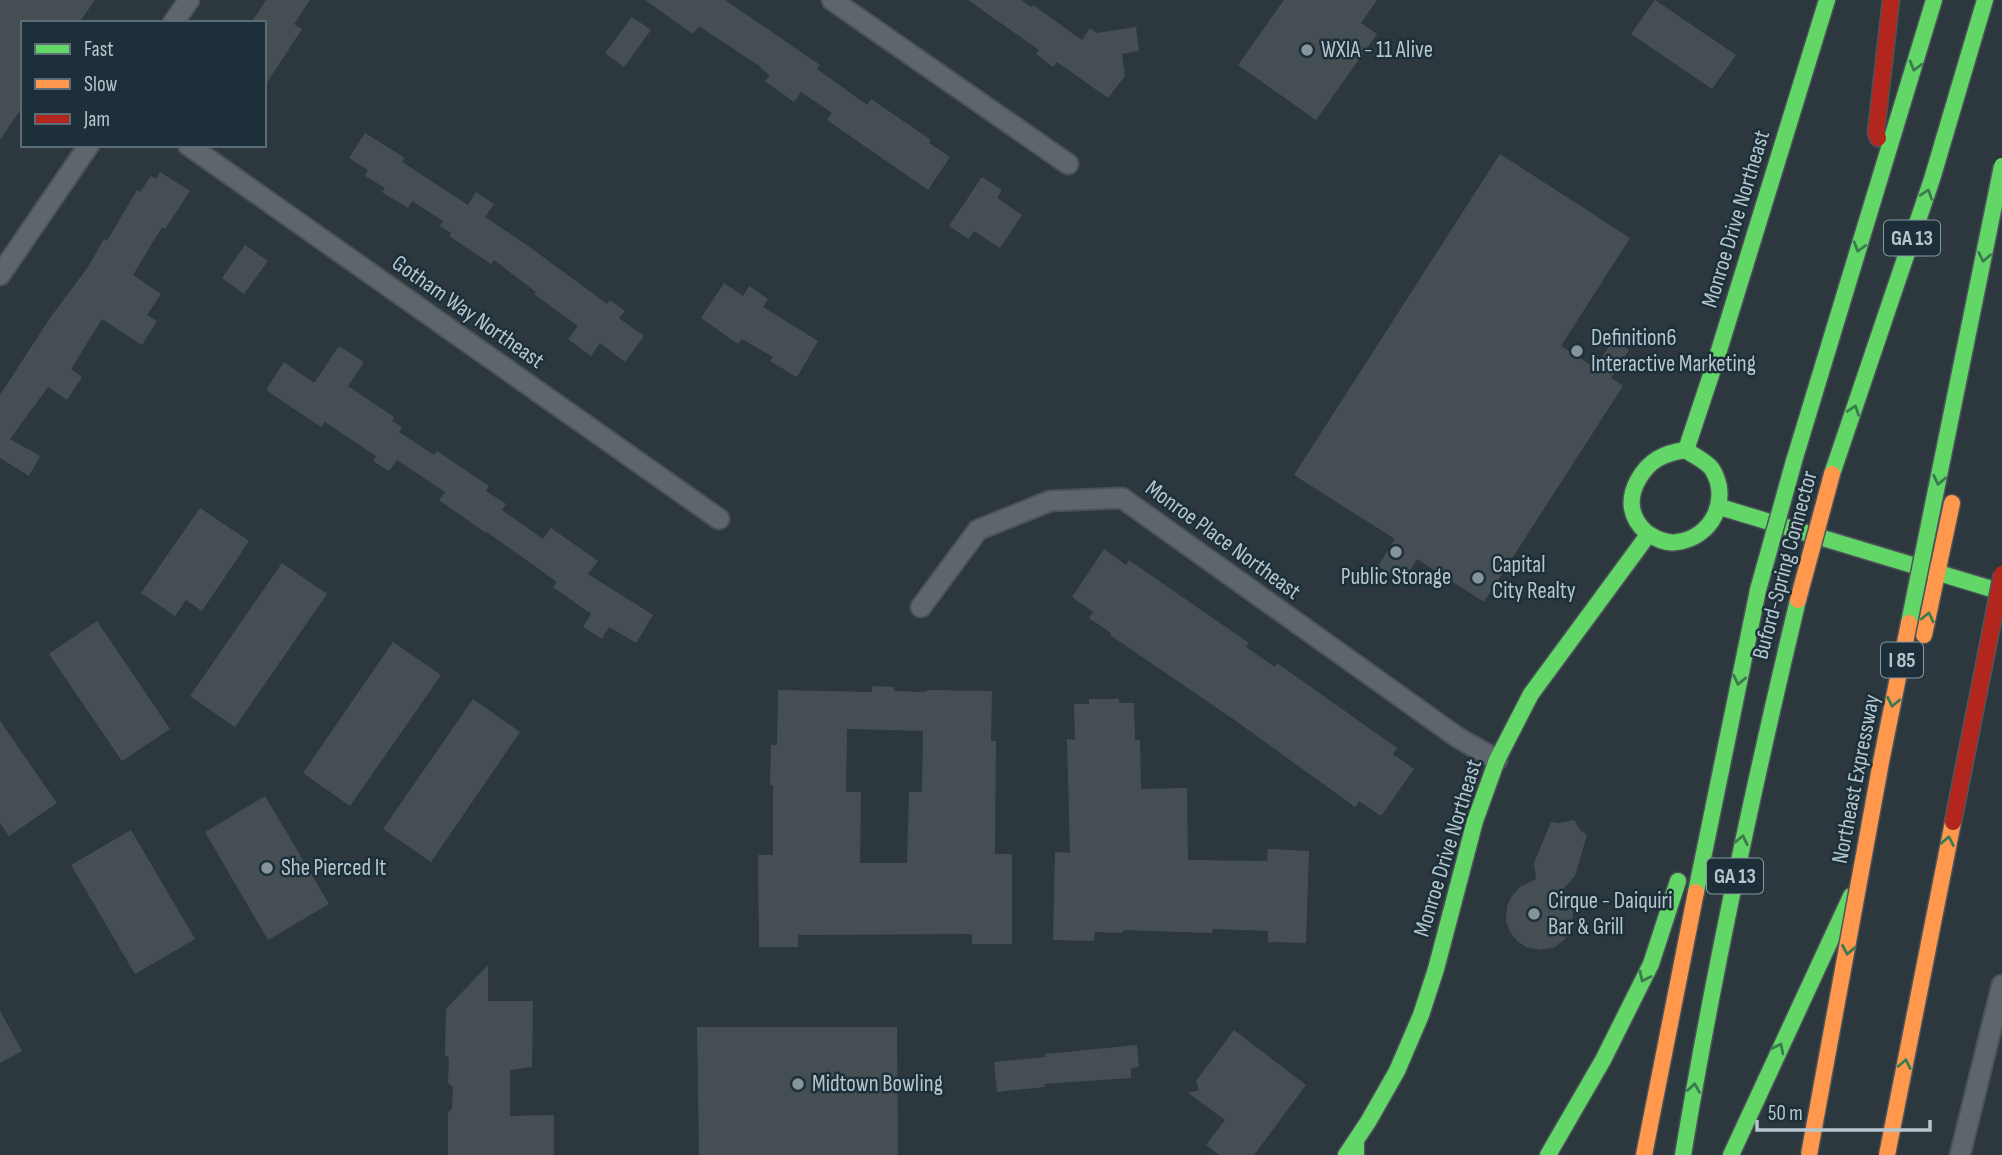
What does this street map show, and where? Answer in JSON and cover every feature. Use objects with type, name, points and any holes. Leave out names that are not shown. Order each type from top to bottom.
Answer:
[{"type":"main road","name":"Monroe Drive Northeast","points":[[1686,450],[1827,0]]},
{"type":"main road","points":[[1886,158],[1876,132],[1891,0]]},
{"type":"main road","name":"Buford-Spring Connector","points":[[1644,1155],[1758,590],[1794,461],[1934,0]]},
{"type":"main road","name":"Buford-Spring Connector","points":[[1684,1155],[1700,1051],[1747,817],[1798,600],[1832,474],[1964,82],[1985,0]]},
{"type":"main road","name":"Northeast Expressway","points":[[1809,1155],[1881,762],[2002,166]]},
{"type":"main road","points":[[1984,333],[2002,241]]},
{"type":"main road","points":[[1686,450],[1702,457],[1713,467],[1719,478],[1720,507],[1706,530],[1688,541],[1666,543],[1647,535],[1632,515],[1636,482],[1648,466],[1662,454],[1686,450]]},
{"type":"main road","points":[[1921,651],[1954,493]]},
{"type":"main road","points":[[1720,507],[2002,592]]},
{"type":"main road","name":"Monroe Drive Northeast","points":[[1346,1155],[1356,1148],[1397,1071],[1422,1015],[1475,821],[1497,760],[1531,694],[1647,535]]},
{"type":"main road","points":[[1887,1155],[2002,575]]},
{"type":"main road","points":[[1731,1155],[1868,857],[1912,690]]},
{"type":"main road","points":[[1548,1155],[1628,1012],[1651,964],[1679,875],[1709,825]]},
{"type":"street","points":[[174,21],[189,0]]},
{"type":"street","points":[[832,0],[1068,164]]},
{"type":"street","points":[[0,275],[88,147]]},
{"type":"street","name":"Gotham Way Northeast","points":[[191,147],[719,519]]},
{"type":"street","name":"Monroe Place Northeast","points":[[921,607],[978,530],[1050,502],[1122,498],[1457,737],[1497,760]]},
{"type":"street","points":[[1960,1155],[2002,985]]},
{"type":"building","points":[[0,0],[95,0],[80,21],[21,21],[21,109],[0,140]]},
{"type":"building","points":[[266,0],[310,0],[294,24],[302,29],[266,84],[266,21],[252,21]]},
{"type":"building","points":[[645,0],[725,0],[820,65],[817,69],[867,105],[871,99],[931,140],[929,143],[950,157],[928,190],[827,120],[832,113],[801,92],[794,102],[765,81],[770,75],[761,67],[699,26],[693,34]]},
{"type":"building","points":[[968,0],[1021,0],[1031,7],[1033,5],[1082,40],[1090,28],[1097,33],[1136,27],[1139,51],[1122,54],[1125,76],[1108,98],[1057,62],[1053,67],[1036,54],[1039,50]]},
{"type":"building","name":"WXIA - 11 Alive","points":[[1284,0],[1377,0],[1361,23],[1377,34],[1316,120],[1238,65]]},
{"type":"building","points":[[1655,0],[1736,55],[1712,89],[1631,34]]},
{"type":"building","points":[[632,17],[651,30],[624,67],[605,53]]},
{"type":"building","points":[[365,133],[405,158],[402,162],[468,205],[476,192],[494,204],[485,217],[607,304],[610,300],[625,311],[619,318],[644,336],[625,362],[600,343],[591,356],[568,339],[578,326],[534,294],[536,292],[494,260],[491,264],[449,236],[451,233],[440,226],[443,221],[412,201],[408,208],[382,192],[385,188],[365,176],[368,170],[349,158]]},
{"type":"building","points":[[1500,154],[1630,238],[1561,346],[1595,368],[1613,340],[1629,350],[1611,378],[1623,386],[1484,602],[1417,559],[1403,582],[1378,566],[1395,539],[1294,475]]},
{"type":"building","points":[[160,172],[190,191],[165,229],[162,227],[133,275],[161,294],[147,315],[157,321],[142,345],[102,319],[71,369],[82,377],[67,400],[48,387],[10,439],[40,456],[29,476],[0,458],[0,395],[50,318],[88,267],[104,239],[107,241],[137,190],[140,192],[151,176],[156,179]]},
{"type":"building","points":[[982,177],[1002,190],[997,198],[1022,215],[1000,248],[974,231],[969,239],[949,226]]},
{"type":"building","points":[[245,245],[268,261],[244,294],[222,278]]},
{"type":"building","points":[[724,283],[743,296],[749,286],[768,299],[763,307],[818,341],[797,377],[770,361],[773,357],[742,339],[738,344],[701,318]]},
{"type":"building","points":[[339,346],[364,362],[348,386],[394,417],[392,421],[402,427],[399,432],[434,455],[437,451],[489,486],[486,491],[506,504],[502,510],[543,539],[551,528],[598,561],[588,574],[653,615],[636,643],[609,627],[602,639],[583,627],[591,614],[553,587],[557,582],[439,500],[445,492],[397,460],[389,471],[373,461],[376,456],[325,422],[321,427],[266,390],[284,362],[314,383]]},
{"type":"building","points":[[200,508],[249,541],[202,611],[186,600],[175,616],[141,593]]},
{"type":"building","points":[[1104,549],[1126,565],[1129,560],[1249,643],[1246,647],[1275,667],[1277,663],[1397,748],[1393,754],[1414,769],[1381,816],[1359,801],[1355,807],[1089,618],[1093,612],[1072,597]]},
{"type":"building","points":[[282,563],[327,594],[235,727],[190,696]]},
{"type":"building","points":[[97,621],[170,729],[122,761],[49,654]]},
{"type":"building","points":[[393,642],[441,675],[350,806],[303,773]]},
{"type":"building","points":[[872,686],[894,687],[894,691],[992,691],[991,741],[996,741],[995,854],[1012,854],[1012,944],[972,944],[972,934],[798,935],[798,947],[759,947],[758,855],[773,855],[771,745],[777,745],[778,690],[872,692]],"holes":[[[847,729],[923,731],[922,792],[909,792],[907,863],[860,863],[861,792],[846,792]]]},
{"type":"building","points":[[473,699],[520,732],[431,862],[383,829]]},
{"type":"building","points":[[1089,699],[1119,699],[1119,703],[1134,703],[1135,740],[1140,740],[1141,789],[1187,788],[1188,860],[1267,861],[1268,849],[1309,851],[1306,943],[1268,942],[1268,931],[1213,929],[1212,933],[1123,930],[1123,933],[1095,932],[1094,941],[1053,940],[1055,852],[1070,853],[1067,739],[1075,740],[1074,704],[1089,704]]},
{"type":"building","points":[[0,721],[57,803],[9,836],[0,823]]},
{"type":"building","points":[[265,796],[329,904],[268,940],[205,832]]},
{"type":"building","points":[[1574,820],[1587,835],[1575,876],[1563,889],[1573,910],[1572,928],[1555,947],[1540,950],[1526,947],[1510,932],[1506,921],[1507,906],[1520,887],[1536,879],[1534,863],[1551,822]]},
{"type":"building","points":[[131,830],[195,939],[135,974],[71,865]]},
{"type":"building","points":[[488,965],[488,1001],[533,1001],[532,1067],[510,1070],[510,1116],[554,1115],[554,1155],[448,1155],[448,1113],[452,1108],[453,1087],[448,1083],[449,1058],[445,1055],[446,1009]]},
{"type":"building","points":[[0,1011],[22,1051],[0,1063]]},
{"type":"building","name":"Midtown Bowling","points":[[697,1027],[897,1027],[898,1155],[699,1155]]},
{"type":"building","points":[[1234,1030],[1306,1085],[1254,1155],[1219,1155],[1206,1145],[1225,1120],[1188,1093],[1199,1090],[1196,1081]]},
{"type":"building","points":[[1137,1045],[1139,1067],[1131,1068],[1131,1078],[1044,1084],[1045,1087],[997,1092],[994,1062]]},
{"type":"traffic: fast","points":[[1686,450],[1827,0]]},
{"type":"traffic: fast","points":[[1794,461],[1934,0]]},
{"type":"traffic: fast","points":[[1832,474],[1932,179],[1985,0]]},
{"type":"traffic: fast","points":[[1909,623],[2002,166]]},
{"type":"traffic: fast","points":[[1686,450],[1712,469],[1717,481],[1719,504],[1715,515],[1700,533],[1689,539],[1665,542],[1641,527],[1632,508],[1632,495],[1642,473],[1652,463],[1671,453],[1686,450]]},
{"type":"traffic: fast","points":[[1758,590],[1794,461]]},
{"type":"traffic: fast","points":[[1720,507],[2002,592]]},
{"type":"traffic: fast","points":[[1346,1155],[1397,1071],[1421,1015],[1436,969],[1475,821],[1497,760],[1531,694],[1648,535]]},
{"type":"traffic: fast","points":[[1696,892],[1758,590]]},
{"type":"traffic: fast","points":[[1683,1155],[1736,876],[1798,600]]},
{"type":"traffic: fast","points":[[1548,1155],[1603,1060],[1651,964],[1678,881]]},
{"type":"traffic: fast","points":[[1731,1155],[1851,896]]},
{"type":"traffic: fast","points":[[1356,1141],[1356,1155]]},
{"type":"traffic: slow","points":[[1798,600],[1832,474]]},
{"type":"traffic: slow","points":[[1924,635],[1952,503]]},
{"type":"traffic: slow","points":[[1809,1155],[1909,623]]},
{"type":"traffic: slow","points":[[1887,1155],[1953,822]]},
{"type":"traffic: slow","points":[[1644,1155],[1696,892]]},
{"type":"traffic: jam","points":[[1878,138],[1876,132],[1891,0]]},
{"type":"traffic: jam","points":[[1953,822],[2002,574]]},
{"type":"place","name":"WXIA - 11 Alive","points":[[1307,50]]},
{"type":"place","name":"Definition6 Interactive Marketing","points":[[1577,351]]},
{"type":"place","name":"Public Storage","points":[[1396,552]]},
{"type":"place","name":"Capital City Realty","points":[[1478,578]]},
{"type":"place","name":"She Pierced It","points":[[267,868]]},
{"type":"place","name":"Cirque - Daiquiri Bar & Grill","points":[[1534,914]]},
{"type":"place","name":"Midtown Bowling","points":[[798,1084]]}]
